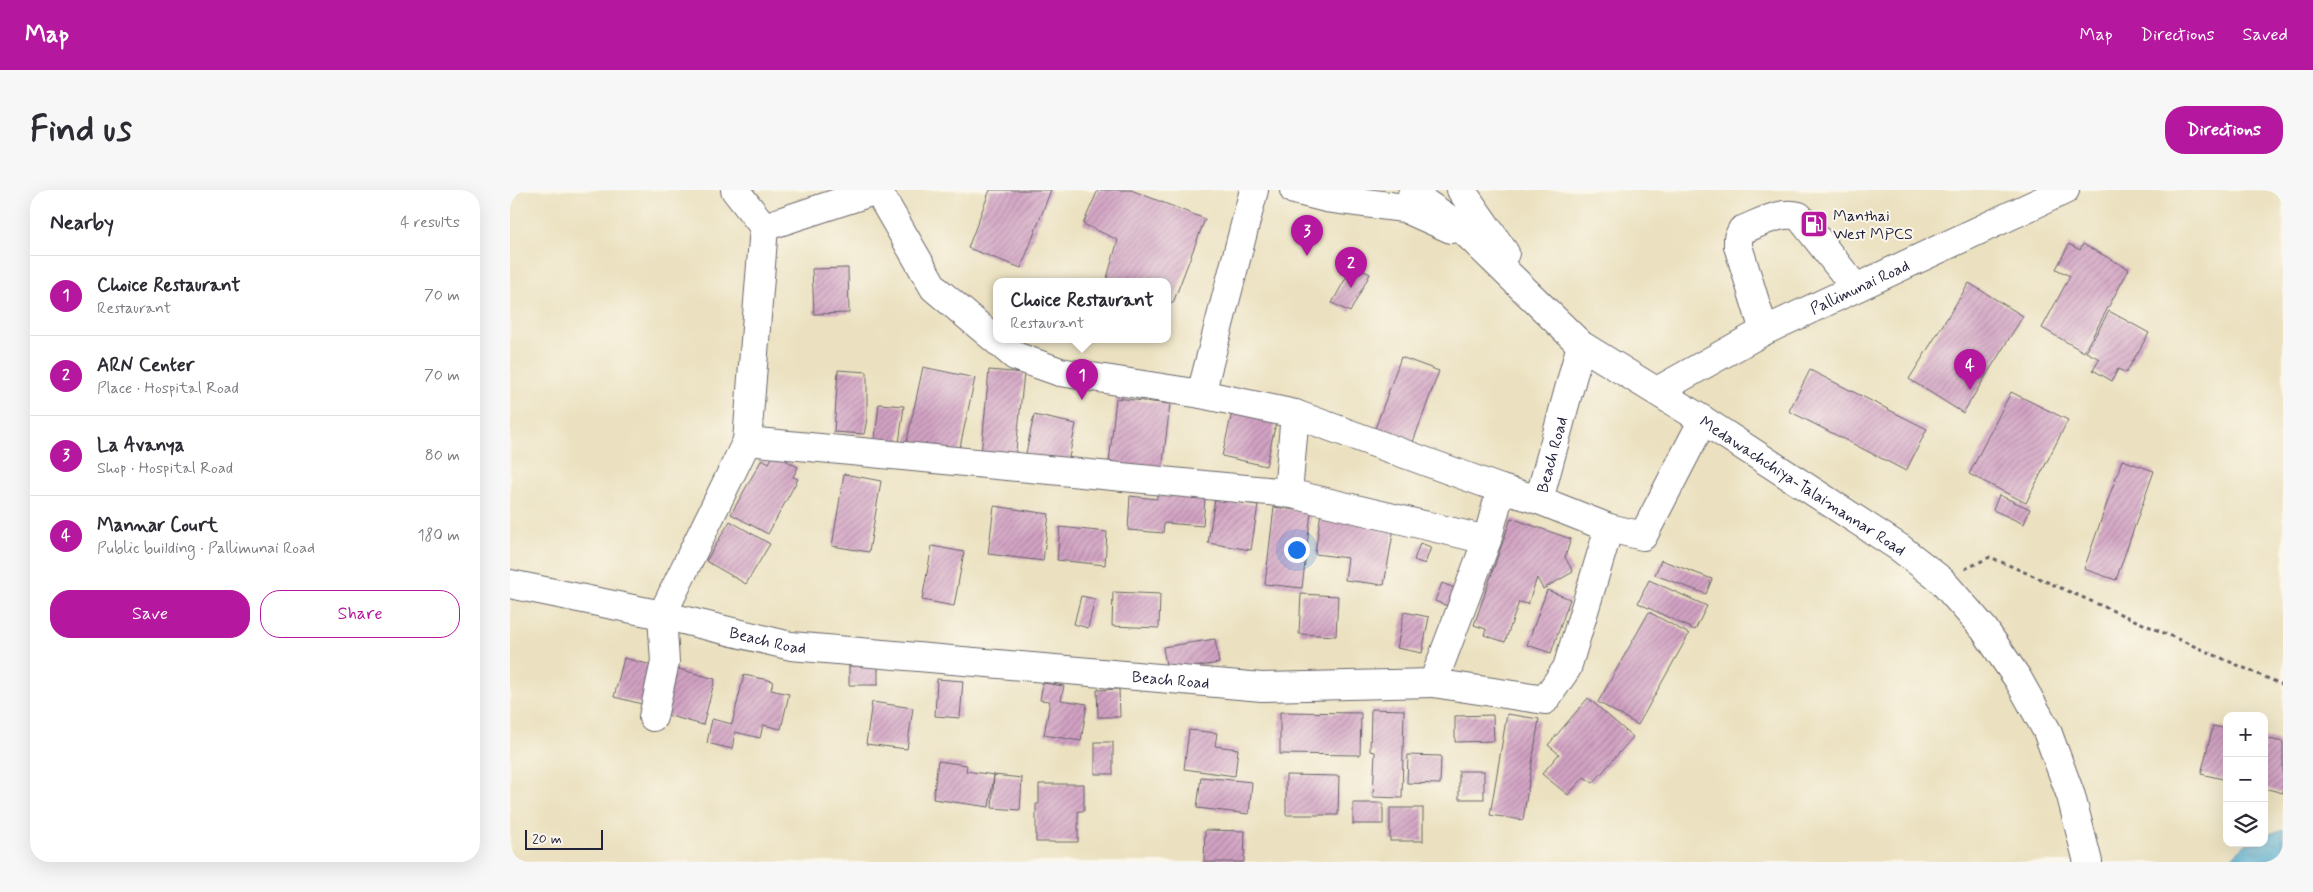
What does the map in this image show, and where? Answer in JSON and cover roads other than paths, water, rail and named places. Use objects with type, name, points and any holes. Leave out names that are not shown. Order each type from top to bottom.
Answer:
[{"type":"main road","points":[[652,717],[665,662],[662,615],[747,441],[764,227],[735,190]]},
{"type":"main road","points":[[764,227],[878,190]]},
{"type":"main road","name":"Beach Road","points":[[878,190],[934,288],[993,338]]},
{"type":"main road","points":[[1201,394],[1254,190]]},
{"type":"main road","points":[[1294,190],[1326,198],[1404,208],[1477,243]]},
{"type":"main road","points":[[1461,190],[1544,310]]},
{"type":"main road","name":"Pallimunai Road","points":[[1657,390],[1764,332],[1855,287],[2065,190]]},
{"type":"main road","name":"Medawachchiya-Talaimannar Road","points":[[1409,191],[1458,225],[1581,345],[1657,390],[1900,548],[1941,580],[1984,629],[2018,678],[2047,731],[2071,796],[2088,862]]},
{"type":"main road","points":[[1764,332],[1738,246],[1738,238],[1742,230],[1781,215],[1790,213],[1799,216],[1855,287]]},
{"type":"main road","name":"Beach Road","points":[[1000,343],[1015,356],[1060,372],[1201,394],[1296,414],[1501,489],[1539,500],[1581,345]]},
{"type":"main road","points":[[1288,493],[1296,414]]},
{"type":"main road","points":[[1539,500],[1609,528],[1643,536],[1703,420]]},
{"type":"main road","points":[[747,441],[1288,493],[1487,540]]},
{"type":"main road","points":[[1433,683],[1487,540],[1501,489]]},
{"type":"main road","name":"Beach Road","points":[[510,584],[662,615],[791,646],[1262,687],[1433,683],[1545,700],[1567,668],[1609,528]]},
{"type":"water","points":[[2283,829],[2283,862],[2233,862],[2233,856],[2243,847],[2268,847],[2268,835]]},
{"type":"place","name":"Manthai West MPCS","points":[[1814,224]]},
{"type":"place","name":"La Avanya","points":[[1307,256]]},
{"type":"place","name":"ARN Center","points":[[1351,288]]},
{"type":"place","name":"Mannar Court","points":[[1970,390]]},
{"type":"place","name":"Choice Restaurant","points":[[1082,400]]}]
